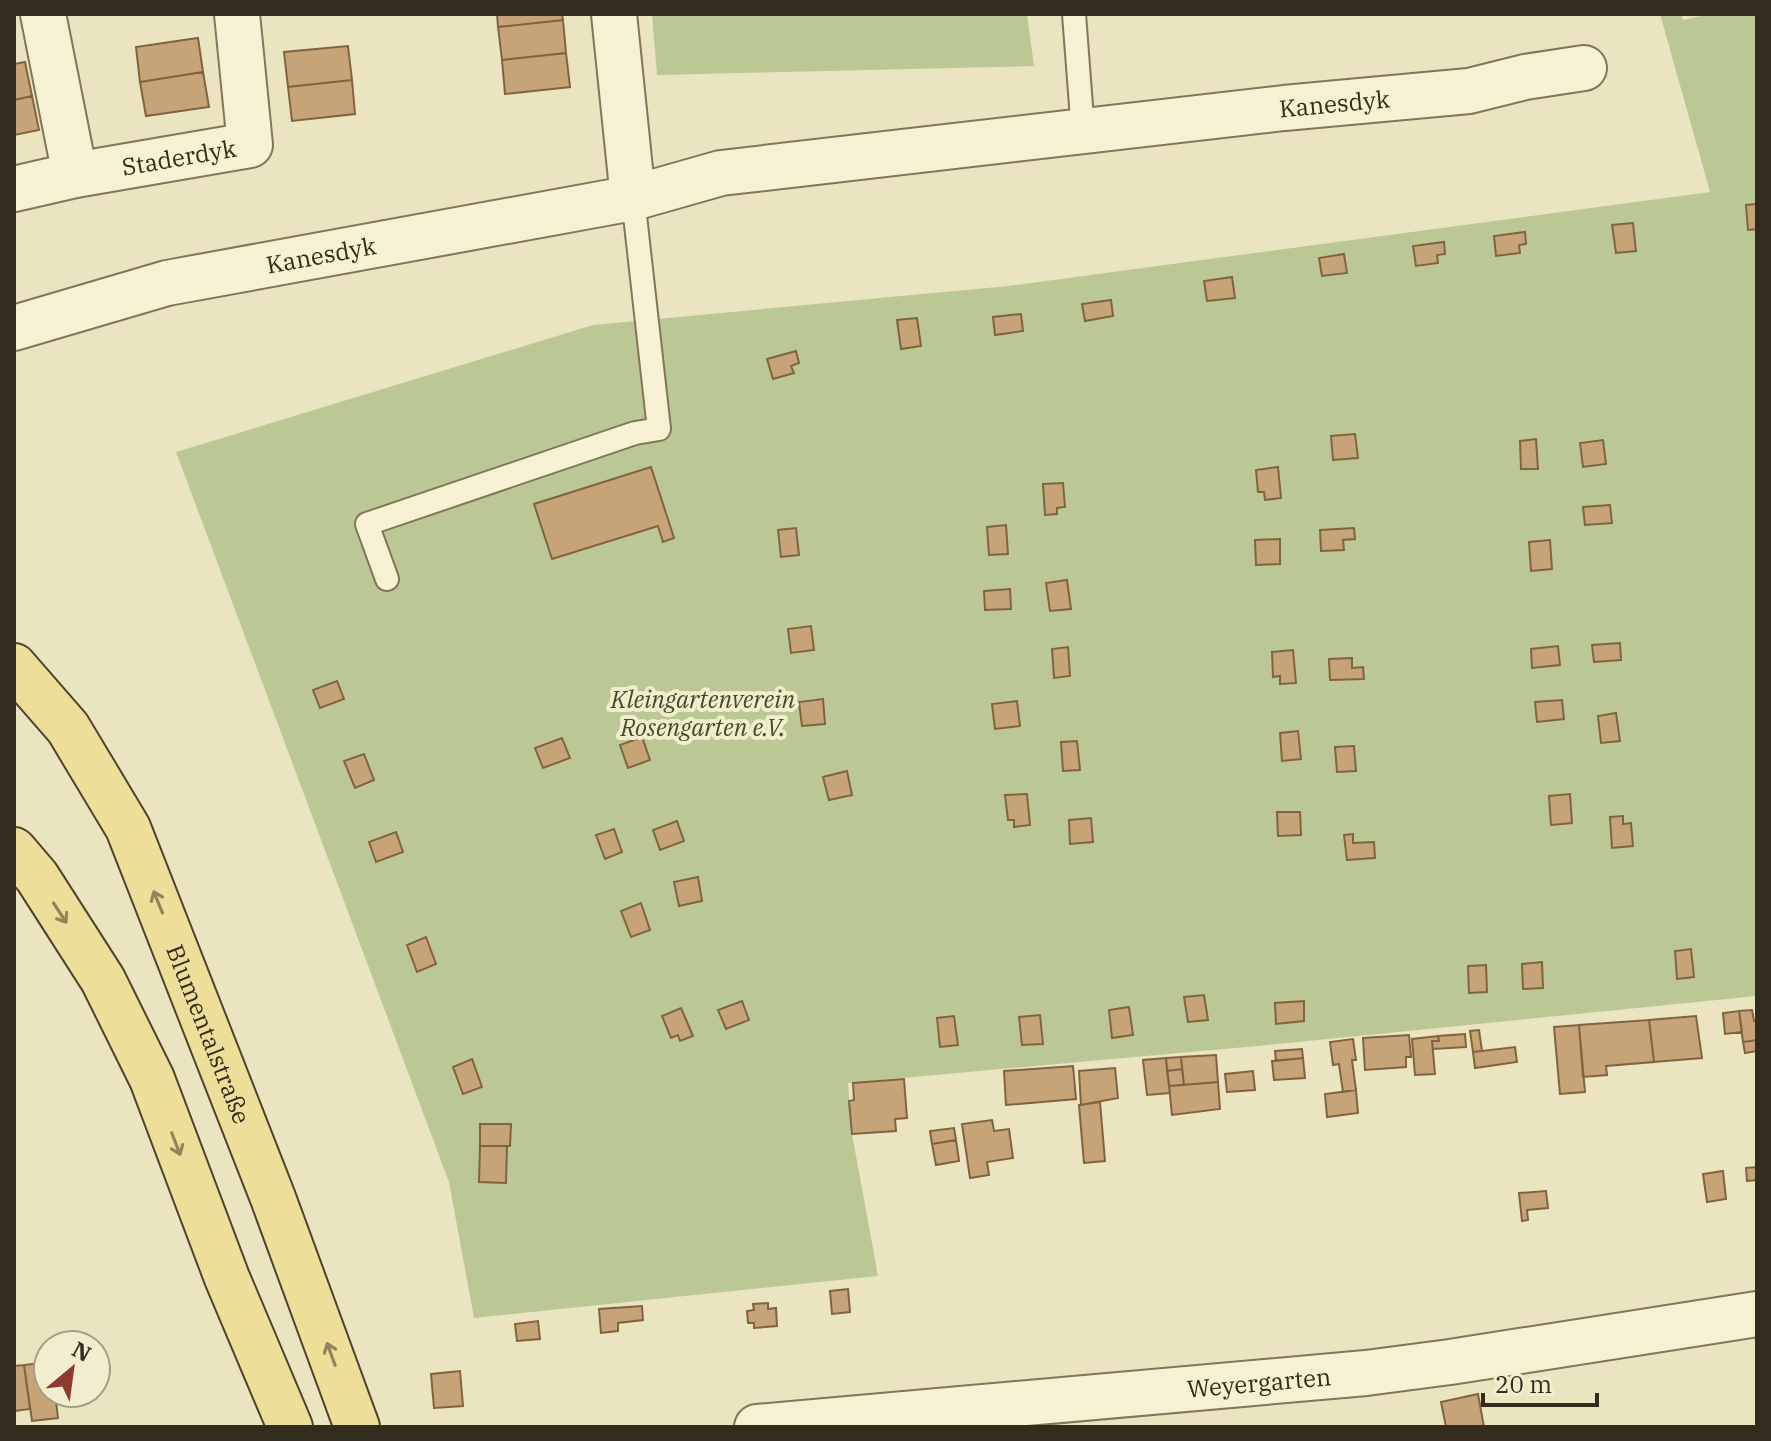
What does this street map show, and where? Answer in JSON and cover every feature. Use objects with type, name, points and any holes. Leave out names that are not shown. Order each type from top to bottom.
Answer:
[{"type":"main road","name":"Blumentalstraße","points":[[14,666],[68,728],[128,828],[273,1198],[357,1427]]},
{"type":"main road","points":[[14,850],[37,877],[103,980],[152,1079],[227,1278],[290,1427]]},
{"type":"street","points":[[43,14],[75,175]]},
{"type":"street","name":"Staderdyk","points":[[14,189],[75,175],[250,145],[237,14]]},
{"type":"street","points":[[614,14],[633,198]]},
{"type":"street","name":"Kanesdyk","points":[[14,328],[167,283],[633,198],[721,173],[1284,108],[1469,91],[1525,77],[1584,68]]},
{"type":"street","name":"Weyergarten","points":[[757,1427],[1366,1373],[1757,1314]]},
{"type":"lane","points":[[1074,14],[1083,132]]},
{"type":"lane","points":[[387,579],[367,524],[635,433],[659,429],[633,198]]},
{"type":"green space","points":[[652,14],[1027,14],[1034,66],[657,75]]},
{"type":"green space","name":"Kleingartenverein Rosengarten e.V.","points":[[1660,14],[1681,14],[1683,20],[1710,14],[1757,14],[1757,996],[848,1083],[852,1134],[878,1276],[474,1318],[449,1182],[176,452],[593,325],[1008,286],[1710,192]]},
{"type":"building","points":[[497,14],[562,14],[563,20],[498,27]]},
{"type":"building","points":[[563,20],[566,53],[502,60],[498,27]]},
{"type":"building","points":[[198,38],[203,72],[140,82],[136,47]]},
{"type":"building","points":[[348,46],[352,80],[288,87],[284,52]]},
{"type":"building","points":[[566,53],[570,87],[505,94],[502,60]]},
{"type":"building","points":[[25,62],[32,96],[14,100],[14,64]]},
{"type":"building","points":[[203,72],[209,107],[146,116],[140,82]]},
{"type":"building","points":[[352,80],[355,114],[292,121],[288,87]]},
{"type":"building","points":[[32,96],[39,130],[14,135],[14,100]]},
{"type":"building","points":[[1757,204],[1757,229],[1748,230],[1746,205]]},
{"type":"building","points":[[1633,223],[1636,251],[1616,253],[1612,225]]},
{"type":"building","points":[[1525,232],[1526,244],[1519,245],[1520,253],[1496,256],[1494,236]]},
{"type":"building","points":[[1444,242],[1445,254],[1437,255],[1438,263],[1416,266],[1413,246]]},
{"type":"building","points":[[1344,254],[1347,273],[1322,276],[1319,258]]},
{"type":"building","points":[[1232,277],[1235,298],[1207,301],[1204,281]]},
{"type":"building","points":[[1111,300],[1113,316],[1085,321],[1082,304]]},
{"type":"building","points":[[1021,314],[1023,331],[995,335],[993,317]]},
{"type":"building","points":[[917,318],[921,346],[901,349],[897,320]]},
{"type":"building","points":[[796,351],[799,363],[791,366],[794,373],[773,379],[767,359]]},
{"type":"building","points":[[1355,434],[1358,458],[1333,460],[1331,436]]},
{"type":"building","points":[[1536,439],[1538,469],[1521,469],[1520,441]]},
{"type":"building","points":[[1603,440],[1606,464],[1583,467],[1580,443]]},
{"type":"building","points":[[651,467],[674,538],[663,542],[658,526],[552,559],[534,504]]},
{"type":"building","points":[[1278,467],[1281,498],[1265,500],[1264,492],[1258,492],[1256,470]]},
{"type":"building","points":[[1063,483],[1065,507],[1057,508],[1057,514],[1045,515],[1043,484]]},
{"type":"building","points":[[1610,505],[1612,523],[1585,525],[1583,507]]},
{"type":"building","points":[[1006,525],[1008,554],[989,555],[987,527]]},
{"type":"building","points":[[796,528],[799,555],[781,557],[778,530]]},
{"type":"building","points":[[1354,528],[1355,539],[1343,540],[1344,550],[1321,551],[1320,530]]},
{"type":"building","points":[[1280,539],[1280,564],[1256,565],[1255,540]]},
{"type":"building","points":[[1550,540],[1552,569],[1531,571],[1529,542]]},
{"type":"building","points":[[1067,580],[1071,609],[1050,611],[1046,583]]},
{"type":"building","points":[[1010,589],[1011,609],[985,610],[984,591]]},
{"type":"building","points":[[811,626],[814,650],[791,653],[788,629]]},
{"type":"building","points":[[1620,643],[1621,660],[1594,662],[1592,645]]},
{"type":"building","points":[[1558,646],[1560,665],[1532,668],[1531,649]]},
{"type":"building","points":[[1068,647],[1070,676],[1054,678],[1052,649]]},
{"type":"building","points":[[1293,650],[1296,683],[1280,684],[1280,676],[1273,677],[1272,652]]},
{"type":"building","points":[[1352,658],[1352,668],[1363,667],[1364,679],[1330,680],[1329,659]]},
{"type":"building","points":[[337,681],[344,699],[320,708],[313,690]]},
{"type":"building","points":[[823,699],[825,724],[802,726],[799,702]]},
{"type":"building","points":[[1562,700],[1564,719],[1537,722],[1535,702]]},
{"type":"building","points":[[1017,701],[1020,726],[995,729],[992,704]]},
{"type":"building","points":[[1616,713],[1620,741],[1601,743],[1598,716]]},
{"type":"building","points":[[1298,731],[1301,759],[1282,761],[1280,733]]},
{"type":"building","points":[[642,737],[650,760],[628,768],[620,745]]},
{"type":"building","points":[[562,738],[570,758],[543,768],[535,748]]},
{"type":"building","points":[[1077,741],[1080,770],[1063,771],[1061,742]]},
{"type":"building","points":[[1354,746],[1356,771],[1337,772],[1335,747]]},
{"type":"building","points":[[364,754],[374,780],[355,788],[344,761]]},
{"type":"building","points":[[847,771],[852,795],[829,800],[823,777]]},
{"type":"building","points":[[1027,794],[1030,825],[1014,827],[1014,820],[1008,820],[1005,795]]},
{"type":"building","points":[[1570,794],[1572,823],[1551,825],[1549,796]]},
{"type":"building","points":[[1277,812],[1300,812],[1301,835],[1278,836]]},
{"type":"building","points":[[1623,816],[1623,824],[1631,823],[1633,846],[1612,848],[1610,817]]},
{"type":"building","points":[[1091,818],[1093,842],[1070,844],[1069,820]]},
{"type":"building","points":[[677,821],[684,841],[660,850],[653,830]]},
{"type":"building","points":[[614,829],[622,852],[605,859],[596,835]]},
{"type":"building","points":[[396,832],[403,852],[376,862],[369,842]]},
{"type":"building","points":[[1353,834],[1353,843],[1374,842],[1375,858],[1347,860],[1344,835]]},
{"type":"building","points":[[698,877],[702,901],[679,906],[674,882]]},
{"type":"building","points":[[641,903],[650,930],[631,937],[621,911]]},
{"type":"building","points":[[426,937],[436,964],[417,972],[407,945]]},
{"type":"building","points":[[1691,949],[1694,977],[1677,979],[1675,951]]},
{"type":"building","points":[[1542,962],[1543,988],[1523,989],[1522,964]]},
{"type":"building","points":[[1486,965],[1487,992],[1469,993],[1468,966]]},
{"type":"building","points":[[1204,995],[1208,1020],[1188,1022],[1184,997]]},
{"type":"building","points":[[742,1001],[749,1020],[726,1029],[718,1010]]},
{"type":"building","points":[[1304,1001],[1304,1021],[1276,1024],[1275,1003]]},
{"type":"building","points":[[1129,1007],[1133,1035],[1112,1038],[1109,1010]]},
{"type":"building","points":[[681,1008],[693,1036],[680,1041],[678,1035],[671,1038],[662,1016]]},
{"type":"building","points":[[1752,1010],[1754,1021],[1757,1021],[1757,1040],[1743,1042],[1739,1011]]},
{"type":"building","points":[[1739,1011],[1742,1032],[1725,1034],[1723,1013]]},
{"type":"building","points":[[1040,1015],[1043,1044],[1022,1045],[1019,1017]]},
{"type":"building","points":[[954,1016],[958,1045],[940,1047],[937,1018]]},
{"type":"building","points":[[1696,1016],[1702,1058],[1654,1062],[1649,1020]]},
{"type":"building","points":[[1649,1020],[1654,1062],[1606,1066],[1607,1075],[1583,1077],[1579,1025]]},
{"type":"building","points":[[1579,1025],[1585,1092],[1560,1094],[1554,1027]]},
{"type":"building","points":[[1479,1030],[1482,1051],[1473,1052],[1470,1031]]},
{"type":"building","points":[[1465,1034],[1466,1047],[1433,1049],[1432,1041],[1439,1041],[1438,1036]]},
{"type":"building","points":[[1409,1035],[1411,1057],[1406,1057],[1406,1067],[1365,1070],[1363,1038]]},
{"type":"building","points":[[1438,1036],[1439,1041],[1432,1041],[1435,1074],[1415,1075],[1412,1039]]},
{"type":"building","points":[[1353,1039],[1356,1090],[1343,1092],[1339,1064],[1333,1065],[1330,1042]]},
{"type":"building","points":[[1757,1040],[1757,1051],[1745,1053],[1743,1042]]},
{"type":"building","points":[[1515,1047],[1517,1062],[1475,1068],[1473,1052]]},
{"type":"building","points":[[1302,1049],[1303,1058],[1276,1061],[1275,1051]]},
{"type":"building","points":[[1216,1055],[1218,1082],[1184,1085],[1181,1057]]},
{"type":"building","points":[[1181,1057],[1182,1069],[1167,1071],[1166,1058]]},
{"type":"building","points":[[1166,1058],[1170,1093],[1147,1095],[1143,1060]]},
{"type":"building","points":[[1303,1058],[1305,1078],[1274,1080],[1272,1061]]},
{"type":"building","points":[[472,1059],[482,1087],[463,1094],[453,1067]]},
{"type":"building","points":[[1073,1066],[1076,1099],[1006,1105],[1004,1071]]},
{"type":"building","points":[[1115,1068],[1118,1098],[1081,1105],[1079,1071]]},
{"type":"building","points":[[1182,1069],[1184,1085],[1169,1086],[1167,1071]]},
{"type":"building","points":[[1253,1071],[1255,1090],[1227,1092],[1225,1074]]},
{"type":"building","points":[[904,1079],[907,1118],[895,1119],[896,1131],[852,1134],[849,1101],[854,1100],[853,1083]]},
{"type":"building","points":[[1218,1082],[1220,1109],[1172,1115],[1169,1086]]},
{"type":"building","points":[[1356,1090],[1358,1113],[1327,1117],[1325,1094]]},
{"type":"building","points":[[1100,1102],[1105,1161],[1084,1163],[1079,1105]]},
{"type":"building","points":[[992,1120],[994,1131],[1009,1129],[1013,1158],[987,1162],[989,1175],[970,1178],[962,1124]]},
{"type":"building","points":[[480,1124],[511,1124],[510,1146],[480,1146]]},
{"type":"building","points":[[954,1128],[956,1140],[932,1144],[930,1131]]},
{"type":"building","points":[[956,1140],[959,1161],[936,1165],[932,1144]]},
{"type":"building","points":[[480,1146],[507,1146],[506,1183],[479,1182]]},
{"type":"building","points":[[1757,1167],[1757,1180],[1747,1181],[1746,1168]]},
{"type":"building","points":[[1723,1171],[1726,1199],[1707,1202],[1703,1174]]},
{"type":"building","points":[[1546,1191],[1548,1208],[1527,1210],[1528,1220],[1522,1221],[1519,1193]]},
{"type":"building","points":[[848,1289],[850,1312],[832,1314],[830,1291]]},
{"type":"building","points":[[768,1303],[768,1309],[776,1308],[777,1326],[754,1328],[754,1323],[748,1323],[747,1311],[754,1310],[753,1304]]},
{"type":"building","points":[[642,1306],[643,1320],[618,1323],[618,1331],[601,1333],[599,1309]]},
{"type":"building","points":[[538,1321],[540,1339],[517,1341],[515,1324]]},
{"type":"building","points":[[32,1364],[32,1409],[57,1409],[58,1418],[32,1421],[24,1365]]},
{"type":"building","points":[[24,1365],[30,1409],[14,1411],[14,1366]]},
{"type":"building","points":[[460,1371],[463,1406],[434,1408],[431,1374]]},
{"type":"building","points":[[1478,1394],[1484,1427],[1446,1427],[1441,1402]]}]
